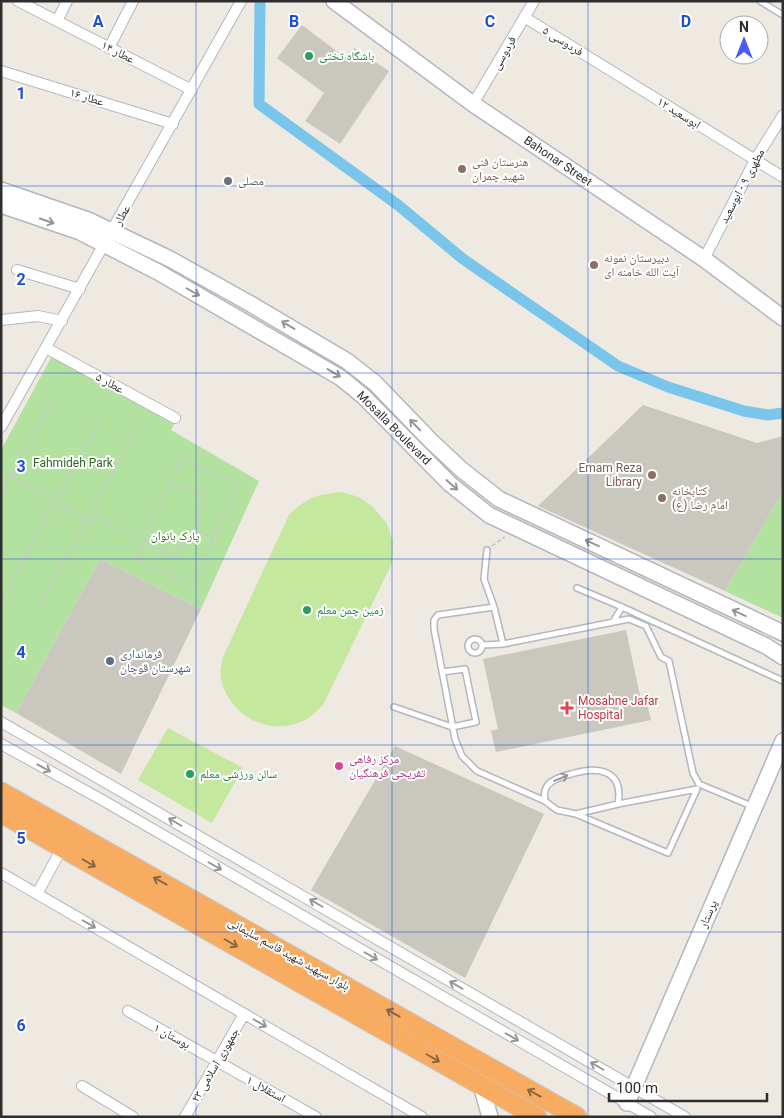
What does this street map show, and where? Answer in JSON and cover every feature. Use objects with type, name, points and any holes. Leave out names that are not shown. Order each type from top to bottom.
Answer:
[{"type":"highway","name":"بلوار سپهبد شهید قاسم سلیمانی","points":[[1,792],[577,1117]]},
{"type":"highway","name":"بلوار سپهبد شهید قاسم سلیمانی","points":[[1,813],[537,1117]]},
{"type":"street","name":"عطار ۱۴","points":[[18,1],[192,90]]},
{"type":"street","points":[[57,21],[67,1]]},
{"type":"street","points":[[109,48],[133,1]]},
{"type":"street","name":"عطار","points":[[1,427],[241,1]]},
{"type":"street","name":"Bahonar Street","points":[[334,1],[473,104],[704,259],[783,318]]},
{"type":"street","name":"فردوسی","points":[[473,104],[534,1]]},
{"type":"street","name":"فردوسی ۵","points":[[524,17],[602,65]]},
{"type":"street","name":"ابوسعید ۱۲","points":[[602,65],[783,178]]},
{"type":"street","name":"عطار ۱۶","points":[[1,71],[173,124]]},
{"type":"street","name":"مطهری ۹ - ابوسعید","points":[[704,259],[755,160],[783,115]]},
{"type":"street","name":"Mosalla Boulevard","points":[[1,190],[88,220],[109,238],[167,277],[341,378],[363,396],[450,484],[490,515],[766,646],[783,658]]},
{"type":"street","name":"Mosalla Boulevard","points":[[1,205],[80,232],[109,238],[170,259],[249,302],[348,361],[375,383],[462,470],[499,499],[778,631]]},
{"type":"street","points":[[17,270],[80,289]]},
{"type":"street","points":[[1,320],[38,316],[62,321]]},
{"type":"street","name":"عطار ۵","points":[[46,348],[175,418]]},
{"type":"street","points":[[766,646],[779,646],[782,642],[782,636],[778,631]]},
{"type":"street","points":[[1,722],[685,1117]]},
{"type":"street","name":"پرستار","points":[[628,1103],[783,741]]},
{"type":"street","points":[[1,744],[104,801],[651,1117]]},
{"type":"street","points":[[104,801],[113,785]]},
{"type":"street","points":[[37,894],[62,848]]},
{"type":"street","points":[[1,873],[422,1117]]},
{"type":"street","points":[[355,947],[364,932]]},
{"type":"street","name":"بوستان ۱","points":[[128,1011],[217,1061]]},
{"type":"street","name":"جمهوری اسلامی ۲۳","points":[[185,1117],[244,1014]]},
{"type":"street","name":"استقلال ۱","points":[[217,1061],[316,1117]]},
{"type":"street","points":[[481,1085],[490,1117]]},
{"type":"street","points":[[82,1086],[134,1117]]},
{"type":"lane","points":[[760,1],[783,15]]},
{"type":"lane","points":[[487,550],[484,579],[503,644]]},
{"type":"lane","points":[[577,588],[783,681]]},
{"type":"lane","points":[[494,608],[438,616],[434,620],[455,739],[462,756],[477,771],[545,801],[557,810],[576,814],[668,853],[697,789],[576,814]]},
{"type":"lane","points":[[612,622],[622,608]]},
{"type":"lane","points":[[482,646],[503,644],[629,619],[646,626],[660,657],[669,662],[694,773],[700,784],[754,807]]},
{"type":"lane","points":[[394,707],[452,727],[476,722],[465,669],[442,672]]},
{"type":"lane","points":[[545,801],[545,790],[554,780],[589,769],[607,772],[615,780],[619,798],[618,804]]},
{"type":"path","points":[[1,494],[10,475],[55,399]]},
{"type":"path","points":[[1,596],[3,597],[100,422]]},
{"type":"path","points":[[40,604],[135,430]]},
{"type":"path","points":[[182,458],[238,485],[192,586],[136,558],[172,481],[182,458]]},
{"type":"path","points":[[1,470],[87,521]]},
{"type":"path","points":[[90,514],[177,558],[187,537],[194,540],[202,523],[195,520],[206,496],[172,481]]},
{"type":"path","points":[[487,550],[517,528]]},
{"type":"path","points":[[198,531],[214,538]]},
{"type":"green space","name":"Fahmideh Park","points":[[52,356],[175,423],[171,430],[259,481],[201,609],[100,559],[16,713],[1,705],[1,450]]},
{"type":"green space","points":[[783,491],[783,618],[725,591]]},
{"type":"green space","name":"زمین چمن معلم","points":[[341,492],[359,497],[373,507],[387,524],[393,543],[392,563],[323,705],[307,719],[292,725],[266,725],[242,713],[233,704],[220,677],[223,657],[289,515],[301,504],[312,498]]},
{"type":"green space","name":"سالن ورزشی معلم","points":[[168,728],[243,768],[212,823],[138,780]]},
{"type":"building","points":[[302,25],[347,59],[354,48],[389,71],[340,144],[305,121],[324,93],[277,58]]},
{"type":"building","name":"کتابخانه امام رضا (ع)","points":[[643,405],[757,443],[783,436],[783,491],[725,591],[538,506]]},
{"type":"building","name":"فرمانداری شهرستان قوچان","points":[[100,559],[201,609],[121,774],[16,713]]},
{"type":"building","points":[[626,630],[641,700],[646,699],[651,720],[496,752],[491,731],[498,729],[483,659]]},
{"type":"building","points":[[395,746],[544,814],[465,978],[311,890]]},
{"type":"waterway","points":[[260,1],[259,104],[398,205],[463,259],[618,366],[668,387],[744,411],[768,415],[783,413]]},
{"type":"place","name":"باشگاه تختی","points":[[309,56]]},
{"type":"place","name":"هنرستان فنی شهید چمران","points":[[462,169]]},
{"type":"place","name":"مصلی","points":[[228,181]]},
{"type":"place","name":"دبیرستان نمونه آیت الله خامنه ای","points":[[594,265]]},
{"type":"place","name":"Emam Reza Library","points":[[652,475]]},
{"type":"place","name":"کتابخانه امام رضا (ع)","points":[[662,498]]},
{"type":"place","name":"زمین چمن معلم","points":[[307,610]]},
{"type":"place","name":"فرمانداری شهرستان قوچان","points":[[110,661]]},
{"type":"place","name":"Mosabne Jafar Hospital","points":[[567,708]]},
{"type":"place","name":"مرکز رفاهی تفریحی فرهنگیان","points":[[339,766]]},
{"type":"place","name":"سالن ورزشی معلم","points":[[190,774]]},
{"type":"park label","name":"پارک بانوان","points":[[175,536]]}]
